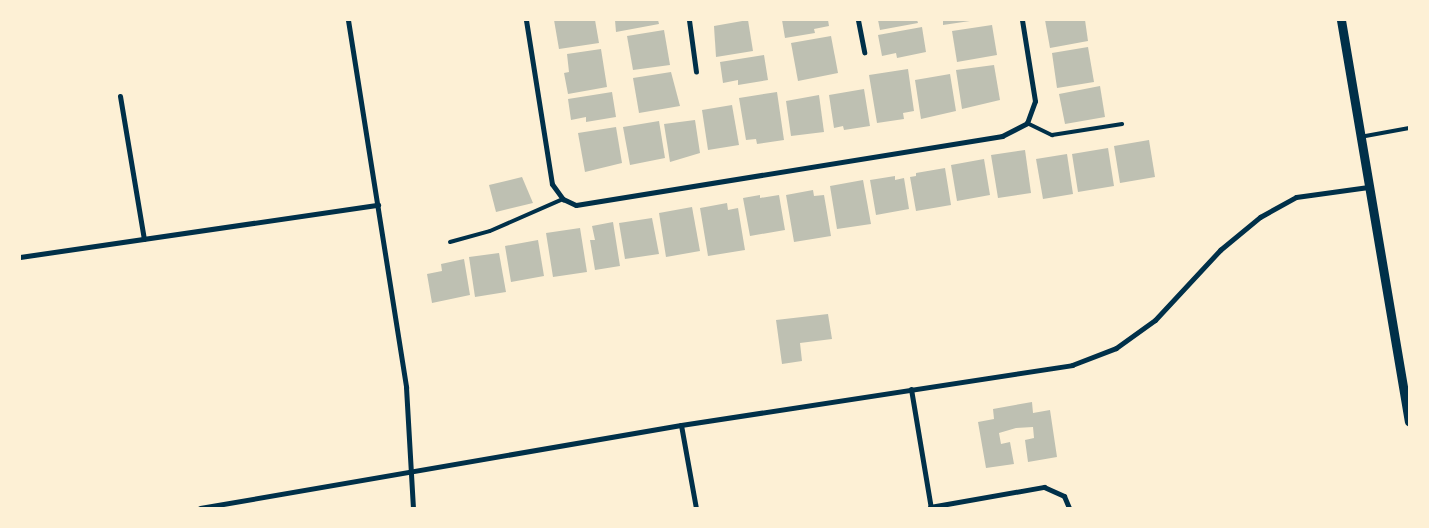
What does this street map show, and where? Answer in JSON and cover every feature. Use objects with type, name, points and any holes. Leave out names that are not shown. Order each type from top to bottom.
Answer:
[{"type":"street","points":[[348,20],[406,387],[409,472],[413,508]]},
{"type":"street","points":[[526,20],[552,184],[563,198],[576,205],[1002,136],[1027,123],[1035,101],[1022,20]]},
{"type":"street","points":[[689,20],[696,72]]},
{"type":"street","points":[[858,20],[864,52]]},
{"type":"street","points":[[1341,20],[1409,421]]},
{"type":"street","points":[[120,96],[144,239]]},
{"type":"street","points":[[200,508],[681,425],[1072,365],[1116,348],[1155,320],[1220,250],[1260,217],[1296,197],[1368,187]]},
{"type":"street","points":[[20,257],[378,205]]},
{"type":"street","points":[[911,389],[930,507],[1044,487],[1064,496],[1069,508]]},
{"type":"street","points":[[681,425],[696,508]]},
{"type":"lane","points":[[1027,123],[1052,135],[1122,124]]},
{"type":"lane","points":[[1360,136],[1409,128]]},
{"type":"lane","points":[[450,242],[490,230],[563,198]]},
{"type":"building","points":[[554,20],[595,20],[599,43],[559,49]]},
{"type":"building","points":[[615,20],[658,20],[659,24],[616,32]]},
{"type":"building","points":[[748,20],[753,51],[716,57],[714,26]]},
{"type":"building","points":[[782,20],[828,20],[829,26],[814,29],[815,33],[785,38]]},
{"type":"building","points":[[878,20],[917,20],[918,23],[880,30]]},
{"type":"building","points":[[943,20],[970,20],[970,21],[943,25]]},
{"type":"building","points":[[1045,20],[1085,20],[1088,41],[1050,48]]},
{"type":"building","points":[[992,25],[997,55],[957,62],[952,31]]},
{"type":"building","points":[[922,27],[926,52],[897,58],[896,53],[882,56],[878,35]]},
{"type":"building","points":[[664,30],[670,65],[633,70],[627,36]]},
{"type":"building","points":[[831,36],[838,73],[798,81],[791,43]]},
{"type":"building","points":[[1088,47],[1094,82],[1057,88],[1052,53]]},
{"type":"building","points":[[601,49],[607,87],[568,94],[564,73],[569,72],[567,54]]},
{"type":"building","points":[[764,55],[768,80],[738,85],[738,80],[723,83],[720,62]]},
{"type":"building","points":[[994,65],[1000,100],[962,109],[956,70]]},
{"type":"building","points":[[908,69],[914,111],[903,113],[904,119],[877,123],[869,75]]},
{"type":"building","points":[[671,72],[680,106],[639,113],[633,78]]},
{"type":"building","points":[[950,74],[956,111],[921,119],[915,80]]},
{"type":"building","points":[[1100,86],[1105,117],[1065,124],[1059,94]]},
{"type":"building","points":[[864,89],[870,126],[844,130],[843,126],[834,128],[829,95]]},
{"type":"building","points":[[612,92],[616,117],[586,122],[586,117],[571,120],[568,99]]},
{"type":"building","points":[[777,92],[784,140],[757,144],[756,139],[746,140],[739,98]]},
{"type":"building","points":[[819,95],[824,132],[791,136],[786,101]]},
{"type":"building","points":[[732,105],[739,145],[708,150],[702,110]]},
{"type":"building","points":[[695,120],[700,153],[670,162],[664,124]]},
{"type":"building","points":[[659,121],[665,158],[630,165],[623,127]]},
{"type":"building","points":[[616,127],[622,163],[585,172],[578,133]]},
{"type":"building","points":[[1149,140],[1155,177],[1120,183],[1114,146]]},
{"type":"building","points":[[1108,148],[1114,186],[1078,192],[1072,154]]},
{"type":"building","points":[[1025,150],[1031,193],[998,198],[991,155]]},
{"type":"building","points":[[1067,154],[1073,194],[1043,199],[1036,159]]},
{"type":"building","points":[[984,159],[990,195],[957,201],[951,165]]},
{"type":"building","points":[[945,168],[951,205],[916,211],[910,177],[916,176],[916,173]]},
{"type":"building","points":[[895,176],[895,180],[904,178],[909,209],[876,215],[870,180]]},
{"type":"building","points":[[522,177],[533,203],[496,212],[489,185]]},
{"type":"building","points":[[863,180],[871,224],[837,229],[830,186]]},
{"type":"building","points":[[813,190],[814,196],[824,195],[831,236],[794,242],[786,195]]},
{"type":"building","points":[[760,195],[760,198],[779,195],[785,230],[750,236],[743,198]]},
{"type":"building","points":[[727,203],[728,210],[738,208],[745,250],[708,256],[700,208]]},
{"type":"building","points":[[692,207],[700,251],[666,257],[659,213]]},
{"type":"building","points":[[652,218],[659,254],[625,259],[619,223]]},
{"type":"building","points":[[613,222],[620,266],[595,270],[590,240],[595,240],[592,226]]},
{"type":"building","points":[[580,228],[587,272],[553,277],[546,233]]},
{"type":"building","points":[[538,240],[544,276],[511,282],[505,246]]},
{"type":"building","points":[[499,253],[506,292],[475,297],[469,257]]},
{"type":"building","points":[[464,259],[470,295],[432,303],[427,274],[442,271],[441,264]]},
{"type":"building","points":[[828,314],[832,339],[800,343],[802,361],[782,364],[776,320]]},
{"type":"building","points":[[1032,402],[1033,413],[1050,410],[1057,457],[1028,462],[1025,440],[1034,438],[1033,427],[1016,428],[999,433],[1001,444],[1010,442],[1014,464],[986,468],[978,422],[994,419],[993,409]]}]
